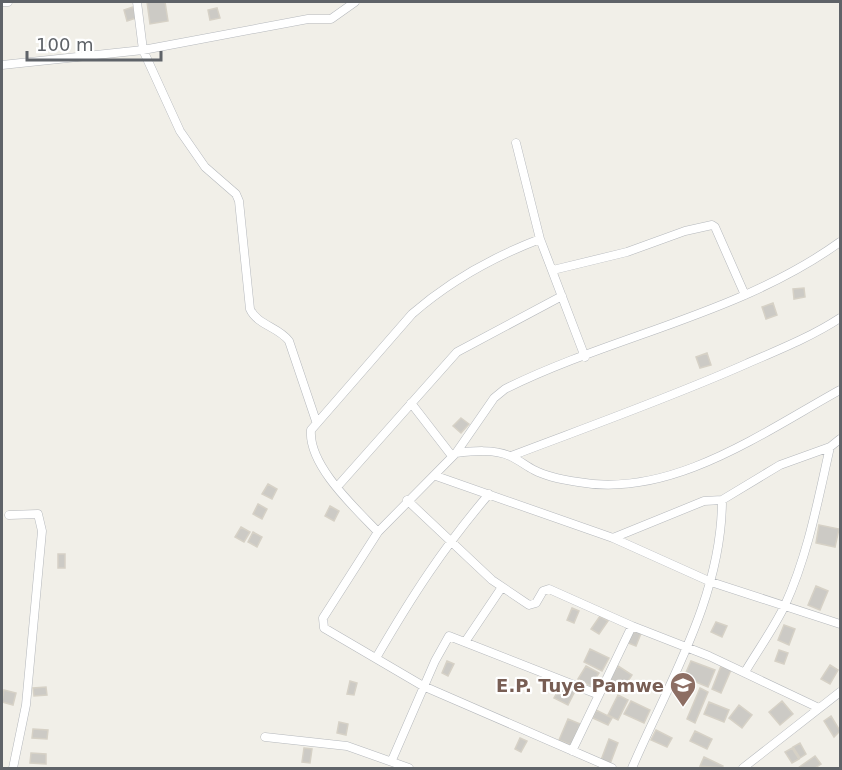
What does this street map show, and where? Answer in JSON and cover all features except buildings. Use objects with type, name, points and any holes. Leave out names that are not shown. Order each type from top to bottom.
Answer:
[{"type":"street","points":[[2,2],[8,2]]},
{"type":"street","points":[[137,2],[142,50],[190,147],[205,167],[231,189],[239,201],[250,309],[256,318],[284,334],[289,341],[316,422]]},
{"type":"street","points":[[2,65],[142,50],[308,19],[331,19],[355,2]]},
{"type":"street","points":[[516,143],[540,239],[585,357]]},
{"type":"street","points":[[553,270],[627,252],[686,231],[712,225],[715,227],[745,295]]},
{"type":"street","points":[[378,532],[337,488],[314,454],[310,442],[311,430],[412,314],[426,302],[479,266],[540,239]]},
{"type":"street","points":[[612,768],[423,686],[329,631],[322,623],[330,604],[378,532],[407,500],[436,476],[494,398],[505,389],[745,295],[840,242]]},
{"type":"street","points":[[337,488],[458,352],[562,296]]},
{"type":"street","points":[[511,456],[712,379],[802,339],[840,318]]},
{"type":"street","points":[[454,454],[490,452],[511,456],[535,471],[600,486],[620,486],[666,478],[706,462],[840,390]]},
{"type":"street","points":[[411,403],[454,454]]},
{"type":"street","points":[[614,538],[704,501],[722,500],[780,465],[830,447],[840,439]]},
{"type":"street","points":[[745,672],[785,606],[806,550],[830,447]]},
{"type":"street","points":[[436,476],[614,538],[711,582],[840,624]]},
{"type":"street","points":[[376,658],[417,586],[450,540],[489,494]]},
{"type":"street","points":[[407,500],[502,587],[533,605],[543,591],[549,589],[745,672],[819,708]]},
{"type":"street","points":[[632,768],[687,648],[711,582],[722,520],[722,500]]},
{"type":"street","points":[[9,515],[38,514],[42,531],[26,705],[14,768]]},
{"type":"street","points":[[465,642],[502,587]]},
{"type":"street","points":[[572,751],[597,694],[632,626]]},
{"type":"street","points":[[392,760],[423,686],[446,639],[453,637],[597,694]]},
{"type":"street","points":[[742,768],[840,692]]},
{"type":"street","points":[[265,738],[347,746],[392,760],[409,768]]},
{"type":"place","name":"E.P. Tuye Pamwe","points":[[683,708]]}]
